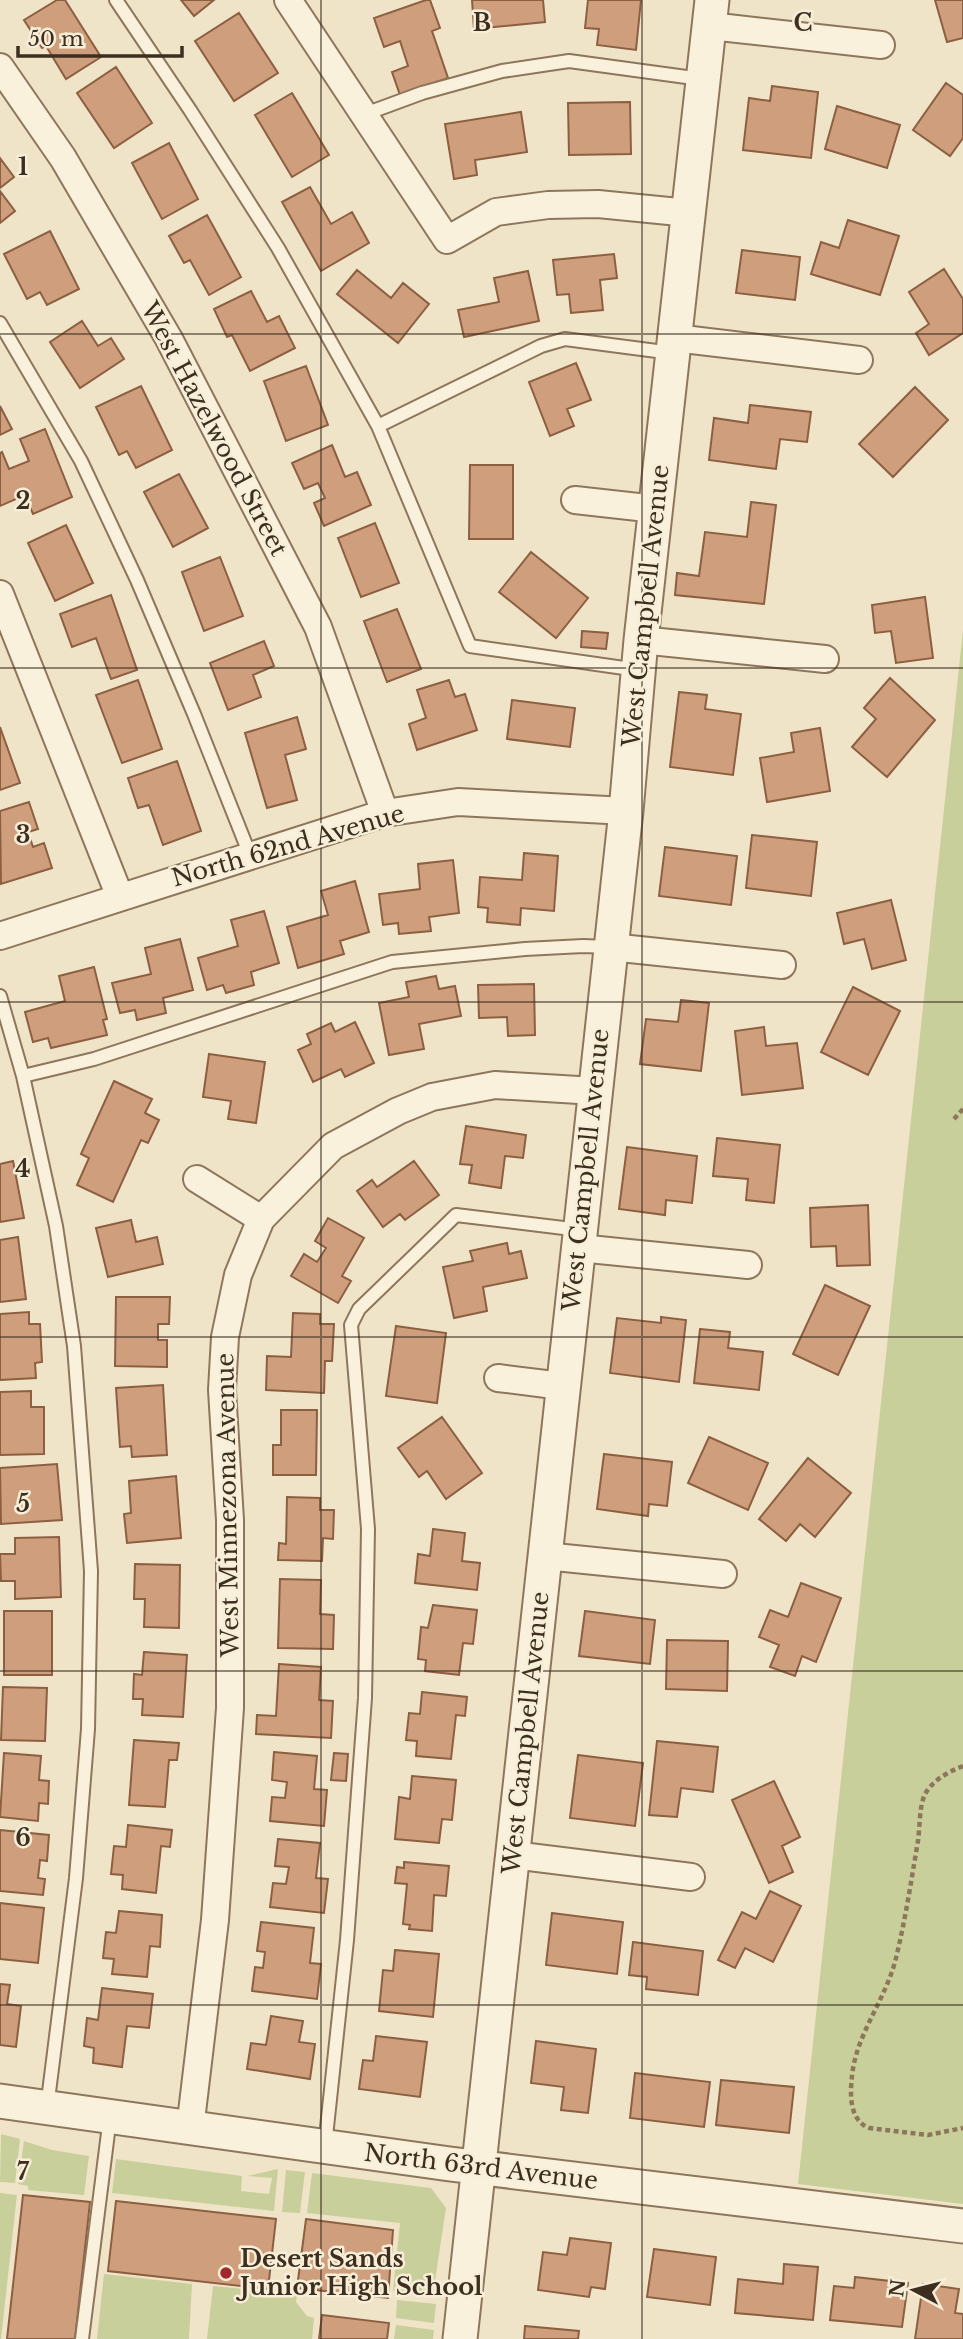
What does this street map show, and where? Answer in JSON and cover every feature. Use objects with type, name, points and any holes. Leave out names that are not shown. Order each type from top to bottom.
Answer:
[{"type":"street","points":[[288,0],[447,240],[496,212],[548,205],[598,204],[689,214]]},
{"type":"street","points":[[711,13],[881,45]]},
{"type":"street","name":"West Campbell Avenue","points":[[460,2339],[711,13]]},
{"type":"street","name":"West Hazelwood Street","points":[[0,67],[63,158],[188,374],[318,627],[384,813]]},
{"type":"street","points":[[674,346],[859,359]]},
{"type":"street","points":[[575,500],[656,509]]},
{"type":"street","points":[[0,594],[120,897]]},
{"type":"street","points":[[640,655],[825,659]]},
{"type":"street","name":"North 62nd Avenue","points":[[0,936],[384,813],[458,802],[626,811]]},
{"type":"street","points":[[611,947],[782,965]]},
{"type":"street","name":"West Minnezona Avenue","points":[[190,2129],[215,1920],[230,1708],[230,1520],[222,1390],[225,1337],[238,1275],[261,1219],[333,1146],[398,1111],[432,1097],[495,1086],[595,1091]]},
{"type":"street","points":[[197,1179],[261,1219]]},
{"type":"street","points":[[580,1239],[748,1265]]},
{"type":"street","points":[[498,1378],[562,1386]]},
{"type":"street","points":[[545,1556],[723,1574]]},
{"type":"street","points":[[513,1854],[691,1877]]},
{"type":"street","name":"North 63rd Avenue","points":[[0,2101],[479,2167],[963,2226]]},
{"type":"lane","points":[[116,0],[278,248],[378,426],[470,646],[640,655]]},
{"type":"lane","points":[[365,114],[422,93],[502,71],[569,61],[705,79]]},
{"type":"lane","points":[[0,323],[81,461],[137,580],[250,855]]},
{"type":"lane","points":[[378,426],[541,346],[565,339],[674,346]]},
{"type":"lane","points":[[23,1076],[94,1059],[392,962],[525,949],[611,947]]},
{"type":"lane","points":[[0,996],[23,1076],[56,1226],[74,1346],[91,1570],[88,1729],[76,1878],[47,2108]]},
{"type":"lane","points":[[325,2147],[347,1940],[365,1698],[368,1529],[351,1325],[359,1310],[456,1215],[580,1239]]},
{"type":"lane","points":[[82,2339],[110,2117]]},
{"type":"path","points":[[954,1119],[963,1109]]},
{"type":"path","points":[[963,1766],[943,1775],[923,1798],[908,1903],[894,1964],[882,1998],[859,2046],[852,2075],[851,2094],[856,2118],[869,2128],[928,2135],[963,2128]]},
{"type":"green space","points":[[963,630],[963,2204],[798,2184]]},
{"type":"green space","points":[[1,2134],[20,2139],[15,2183],[0,2182]]},
{"type":"green space","points":[[24,2141],[52,2150],[89,2156],[84,2195],[28,2190],[28,2186],[18,2184]]},
{"type":"green space","points":[[116,2159],[242,2176],[241,2191],[269,2194],[272,2178],[247,2176],[278,2169],[274,2211],[112,2193]]},
{"type":"green space","points":[[286,2170],[305,2172],[300,2213],[282,2212]]},
{"type":"green space","points":[[312,2173],[431,2188],[446,2208],[433,2294],[393,2291],[400,2223],[307,2213]]},
{"type":"green space","points":[[0,2193],[17,2195],[1,2339],[0,2339]]},
{"type":"green space","points":[[104,2274],[192,2284],[189,2339],[97,2339]]},
{"type":"green space","points":[[213,2286],[297,2294],[296,2302],[307,2316],[314,2318],[312,2339],[207,2339]]},
{"type":"green space","points":[[397,2300],[436,2304],[434,2323],[396,2318]]},
{"type":"green space","points":[[396,2325],[434,2330],[433,2339],[394,2339]]},
{"type":"building","points":[[57,0],[65,0],[101,57],[66,79],[46,46],[42,48],[24,20]]},
{"type":"building","points":[[181,0],[214,0],[194,16]]},
{"type":"building","points":[[430,0],[440,28],[432,31],[448,78],[400,95],[392,72],[408,66],[400,41],[384,47],[374,18]]},
{"type":"building","points":[[472,0],[543,0],[545,22],[474,29]]},
{"type":"building","points":[[588,0],[641,0],[636,50],[597,45],[599,29],[585,28]]},
{"type":"building","points":[[935,0],[963,0],[963,38],[947,42]]},
{"type":"building","points":[[239,13],[278,73],[234,101],[195,41]]},
{"type":"building","points":[[116,67],[152,123],[114,148],[77,93]]},
{"type":"building","points":[[946,83],[963,95],[963,138],[950,156],[913,130]]},
{"type":"building","points":[[772,86],[818,92],[811,158],[743,150],[749,98],[770,101]]},
{"type":"building","points":[[292,93],[329,155],[292,177],[255,115]]},
{"type":"building","points":[[630,102],[631,154],[569,155],[568,103]]},
{"type":"building","points":[[837,106],[900,125],[887,168],[825,149]]},
{"type":"building","points":[[521,112],[527,152],[475,160],[477,175],[454,179],[445,124]]},
{"type":"building","points":[[169,143],[198,199],[162,219],[132,163]]},
{"type":"building","points":[[0,158],[14,177],[0,188]]},
{"type":"building","points":[[310,187],[331,224],[352,212],[369,243],[321,271],[282,202]]},
{"type":"building","points":[[0,191],[15,211],[0,223]]},
{"type":"building","points":[[207,215],[241,277],[209,295],[190,260],[184,263],[169,236]]},
{"type":"building","points":[[848,220],[899,236],[880,295],[811,274],[821,242],[839,248]]},
{"type":"building","points":[[50,231],[79,289],[47,305],[40,292],[27,299],[4,254]]},
{"type":"building","points":[[742,250],[800,257],[795,300],[736,293]]},
{"type":"building","points":[[614,254],[617,278],[600,280],[603,310],[571,313],[569,294],[557,295],[553,260]]},
{"type":"building","points":[[944,269],[963,299],[963,333],[929,355],[916,333],[929,324],[909,292]]},
{"type":"building","points":[[357,270],[391,298],[403,283],[429,304],[398,343],[337,294]]},
{"type":"building","points":[[528,271],[539,321],[464,337],[458,310],[499,302],[494,278]]},
{"type":"building","points":[[251,291],[267,322],[279,316],[295,348],[250,371],[232,335],[227,337],[214,309]]},
{"type":"building","points":[[82,321],[98,346],[111,338],[124,359],[80,388],[50,342]]},
{"type":"building","points":[[576,363],[591,400],[567,409],[574,426],[550,436],[529,382]]},
{"type":"building","points":[[306,366],[328,425],[286,441],[264,381]]},
{"type":"building","points":[[141,386],[172,450],[136,468],[127,451],[119,455],[96,407]]},
{"type":"building","points":[[915,387],[948,420],[893,477],[859,444]]},
{"type":"building","points":[[750,405],[811,412],[807,442],[780,439],[776,469],[709,460],[714,418],[748,423]]},
{"type":"building","points":[[0,406],[12,429],[0,435]]},
{"type":"building","points":[[45,429],[72,497],[33,514],[25,495],[0,506],[0,453],[2,452],[9,469],[29,461],[20,439]]},
{"type":"building","points":[[332,445],[345,477],[357,472],[371,505],[324,526],[314,503],[325,498],[318,483],[304,489],[292,463]]},
{"type":"building","points":[[470,465],[513,465],[513,539],[469,539]]},
{"type":"building","points":[[179,474],[208,528],[173,547],[144,492]]},
{"type":"building","points":[[751,502],[776,505],[764,604],[675,595],[677,573],[699,576],[705,532],[747,537]]},
{"type":"building","points":[[375,523],[399,583],[361,597],[338,538]]},
{"type":"building","points":[[66,525],[93,583],[55,601],[28,543]]},
{"type":"building","points":[[531,552],[588,598],[556,638],[499,592]]},
{"type":"building","points":[[220,557],[243,616],[204,631],[182,572]]},
{"type":"building","points":[[111,595],[137,670],[111,679],[96,638],[72,647],[60,614]]},
{"type":"building","points":[[925,597],[933,658],[896,663],[891,631],[875,633],[872,605]]},
{"type":"building","points":[[397,609],[421,669],[387,682],[364,621]]},
{"type":"building","points":[[582,631],[608,633],[606,649],[581,647]]},
{"type":"building","points":[[264,641],[274,666],[253,675],[261,697],[228,710],[210,663]]},
{"type":"building","points":[[890,678],[935,720],[887,777],[852,747],[876,719],[864,708]]},
{"type":"building","points":[[138,680],[162,749],[122,763],[96,695]]},
{"type":"building","points":[[449,680],[455,697],[465,694],[477,730],[417,750],[409,724],[426,718],[417,690]]},
{"type":"building","points":[[679,692],[707,695],[705,709],[741,714],[733,775],[670,767]]},
{"type":"building","points":[[512,700],[575,708],[570,747],[507,739]]},
{"type":"building","points":[[297,717],[306,749],[285,755],[297,800],[267,808],[245,733]]},
{"type":"building","points":[[0,727],[20,783],[0,790]]},
{"type":"building","points":[[820,728],[830,791],[767,802],[760,758],[794,752],[791,733]]},
{"type":"building","points":[[177,761],[201,831],[163,845],[149,805],[138,808],[128,778]]},
{"type":"building","points":[[29,802],[38,829],[28,832],[33,847],[44,843],[52,868],[1,884],[0,811]]},
{"type":"building","points":[[752,835],[817,842],[811,896],[746,888]]},
{"type":"building","points":[[665,847],[737,856],[731,905],[659,896]]},
{"type":"building","points":[[524,853],[558,856],[554,911],[521,908],[520,925],[487,922],[488,908],[478,907],[480,877],[522,880]]},
{"type":"building","points":[[453,860],[459,913],[429,917],[431,931],[399,934],[398,923],[383,925],[379,894],[420,889],[418,864]]},
{"type":"building","points":[[355,881],[369,932],[340,941],[344,954],[298,968],[287,927],[328,915],[321,891]]},
{"type":"building","points":[[891,900],[906,960],[872,969],[864,939],[844,944],[837,913]]},
{"type":"building","points":[[264,911],[279,963],[251,972],[254,985],[226,993],[223,985],[207,990],[198,958],[238,946],[231,920]]},
{"type":"building","points":[[180,939],[193,990],[163,998],[166,1013],[137,1020],[135,1010],[120,1013],[112,983],[151,974],[145,948]]},
{"type":"building","points":[[94,967],[107,1019],[103,1020],[107,1035],[51,1048],[48,1038],[33,1042],[25,1012],[65,1001],[59,976]]},
{"type":"building","points":[[436,976],[439,989],[455,986],[461,1016],[419,1024],[424,1049],[389,1055],[379,1003],[409,997],[406,982]]},
{"type":"building","points":[[534,984],[535,1035],[508,1036],[507,1017],[479,1018],[478,985]]},
{"type":"building","points":[[853,987],[900,1011],[868,1075],[821,1052]]},
{"type":"building","points":[[681,1000],[709,1003],[701,1071],[640,1064],[646,1019],[678,1022]]},
{"type":"building","points":[[355,1022],[374,1063],[345,1077],[341,1069],[313,1082],[298,1050],[311,1044],[307,1034],[331,1023],[335,1032]]},
{"type":"building","points":[[764,1027],[766,1046],[797,1043],[803,1088],[742,1095],[735,1031]]},
{"type":"building","points":[[209,1054],[265,1062],[256,1123],[228,1119],[231,1101],[203,1097]]},
{"type":"building","points":[[114,1081],[152,1099],[145,1113],[159,1120],[148,1143],[141,1140],[113,1202],[77,1185],[89,1158],[81,1154]]},
{"type":"building","points":[[466,1126],[526,1135],[523,1158],[505,1156],[501,1188],[469,1183],[472,1165],[460,1164]]},
{"type":"building","points":[[717,1138],[780,1145],[774,1203],[746,1200],[748,1179],[713,1176]]},
{"type":"building","points":[[627,1147],[697,1156],[692,1203],[666,1200],[665,1215],[619,1209]]},
{"type":"building","points":[[13,1161],[24,1218],[0,1222],[0,1164]]},
{"type":"building","points":[[414,1161],[439,1195],[405,1220],[400,1214],[383,1227],[357,1191],[372,1180],[377,1187]]},
{"type":"building","points":[[868,1205],[870,1265],[837,1266],[836,1246],[811,1247],[810,1208]]},
{"type":"building","points":[[328,1218],[364,1238],[342,1276],[351,1281],[338,1303],[291,1276],[304,1254],[317,1262],[326,1248],[315,1241]]},
{"type":"building","points":[[131,1220],[136,1242],[157,1237],[163,1264],[108,1277],[96,1228]]},
{"type":"building","points":[[18,1237],[26,1299],[0,1302],[0,1240]]},
{"type":"building","points":[[507,1243],[509,1254],[521,1251],[527,1278],[483,1287],[487,1311],[454,1318],[443,1267],[473,1261],[470,1251]]},
{"type":"building","points":[[825,1285],[870,1306],[838,1375],[793,1354]]},
{"type":"building","points":[[116,1297],[170,1297],[169,1324],[158,1324],[158,1340],[167,1340],[167,1367],[115,1366]]},
{"type":"building","points":[[29,1312],[29,1324],[40,1324],[42,1362],[35,1363],[36,1378],[0,1380],[0,1314]]},
{"type":"building","points":[[293,1313],[320,1314],[320,1324],[334,1324],[332,1361],[325,1361],[324,1393],[266,1390],[267,1356],[291,1357]]},
{"type":"building","points":[[661,1317],[686,1320],[679,1382],[610,1373],[617,1318],[661,1323]]},
{"type":"building","points":[[396,1326],[446,1333],[437,1403],[386,1396]]},
{"type":"building","points":[[700,1329],[730,1332],[728,1348],[763,1352],[759,1390],[694,1383]]},
{"type":"building","points":[[163,1385],[167,1455],[132,1457],[131,1446],[120,1447],[116,1388]]},
{"type":"building","points":[[31,1391],[31,1407],[44,1407],[44,1454],[0,1455],[0,1392]]},
{"type":"building","points":[[281,1410],[317,1410],[316,1475],[273,1475],[273,1445],[281,1445]]},
{"type":"building","points":[[442,1417],[482,1473],[446,1499],[427,1471],[419,1477],[398,1448]]},
{"type":"building","points":[[709,1437],[768,1463],[748,1510],[688,1483]]},
{"type":"building","points":[[604,1454],[672,1462],[667,1506],[649,1504],[648,1516],[597,1509]]},
{"type":"building","points":[[808,1458],[851,1493],[815,1537],[800,1524],[786,1541],[759,1519]]},
{"type":"building","points":[[57,1464],[62,1520],[1,1524],[0,1468]]},
{"type":"building","points":[[176,1476],[181,1538],[127,1543],[124,1514],[131,1513],[129,1481]]},
{"type":"building","points":[[287,1497],[320,1498],[320,1510],[334,1510],[333,1539],[323,1538],[322,1561],[278,1560],[279,1543],[286,1544]]},
{"type":"building","points":[[433,1529],[465,1533],[462,1561],[480,1563],[477,1590],[415,1583],[418,1554],[430,1556]]},
{"type":"building","points":[[59,1537],[61,1597],[15,1599],[15,1581],[1,1581],[0,1554],[15,1554],[15,1538]]},
{"type":"building","points":[[135,1564],[180,1565],[179,1628],[144,1627],[145,1599],[134,1599]]},
{"type":"building","points":[[280,1579],[321,1580],[320,1614],[334,1615],[333,1649],[278,1648]]},
{"type":"building","points":[[801,1583],[841,1598],[816,1662],[802,1656],[795,1676],[770,1667],[779,1645],[759,1637],[770,1610],[788,1617]]},
{"type":"building","points":[[433,1605],[477,1610],[473,1644],[463,1643],[459,1675],[425,1671],[426,1660],[418,1659],[421,1627],[428,1628]]},
{"type":"building","points":[[4,1611],[52,1611],[52,1675],[4,1675]]},
{"type":"building","points":[[585,1611],[655,1620],[650,1664],[579,1656]]},
{"type":"building","points":[[667,1640],[728,1641],[727,1691],[666,1689]]},
{"type":"building","points":[[144,1652],[187,1655],[183,1717],[142,1715],[143,1699],[133,1699],[134,1674],[142,1675]]},
{"type":"building","points":[[279,1664],[321,1667],[319,1700],[333,1701],[331,1738],[256,1734],[257,1715],[276,1716]]},
{"type":"building","points":[[3,1687],[47,1688],[45,1741],[1,1740]]},
{"type":"building","points":[[422,1692],[467,1697],[465,1716],[456,1715],[451,1759],[416,1756],[417,1741],[406,1740],[409,1713],[420,1714]]},
{"type":"building","points":[[134,1740],[179,1743],[177,1760],[169,1760],[165,1807],[129,1805]]},
{"type":"building","points":[[657,1741],[718,1747],[713,1792],[681,1788],[677,1817],[649,1815]]},
{"type":"building","points":[[274,1752],[317,1756],[314,1789],[327,1790],[324,1826],[270,1821],[272,1797],[285,1798],[287,1782],[272,1780]]},
{"type":"building","points":[[4,1753],[41,1756],[39,1780],[49,1781],[48,1804],[39,1803],[38,1821],[0,1817]]},
{"type":"building","points":[[334,1753],[348,1754],[346,1781],[331,1780]]},
{"type":"building","points":[[578,1755],[643,1763],[635,1826],[570,1818]]},
{"type":"building","points":[[412,1776],[456,1780],[452,1820],[442,1819],[439,1843],[395,1839],[399,1797],[410,1799]]},
{"type":"building","points":[[774,1781],[800,1837],[782,1846],[793,1872],[769,1883],[732,1800]]},
{"type":"building","points":[[128,1825],[172,1830],[170,1847],[161,1846],[156,1893],[122,1889],[123,1875],[111,1874],[114,1846],[126,1847]]},
{"type":"building","points":[[0,1830],[49,1835],[47,1861],[40,1860],[38,1878],[45,1879],[43,1895],[0,1891]]},
{"type":"building","points":[[278,1839],[320,1843],[316,1878],[328,1879],[324,1913],[270,1907],[273,1883],[286,1884],[289,1867],[275,1866]]},
{"type":"building","points":[[404,1862],[449,1866],[446,1896],[434,1895],[432,1931],[409,1929],[410,1925],[403,1924],[407,1884],[395,1883],[397,1867],[404,1868]]},
{"type":"building","points":[[770,1891],[801,1906],[773,1962],[745,1948],[735,1968],[718,1960],[742,1912],[756,1919]]},
{"type":"building","points":[[0,1903],[44,1908],[38,1963],[0,1959]]},
{"type":"building","points":[[119,1911],[162,1915],[160,1947],[150,1946],[147,1977],[112,1974],[114,1959],[103,1958],[106,1932],[116,1933]]},
{"type":"building","points":[[552,1913],[623,1922],[617,1974],[546,1965]]},
{"type":"building","points":[[261,1922],[314,1928],[310,1963],[321,1964],[317,1999],[252,1991],[255,1967],[263,1968],[265,1952],[257,1951]]},
{"type":"building","points":[[633,1942],[703,1951],[698,1995],[646,1989],[647,1977],[629,1975]]},
{"type":"building","points":[[395,1950],[439,1954],[433,2017],[379,2011],[383,1970],[393,1971]]},
{"type":"building","points":[[0,1984],[10,1985],[7,2004],[21,2006],[16,2047],[0,2045]]},
{"type":"building","points":[[102,1988],[153,1994],[149,2028],[127,2026],[122,2067],[93,2063],[94,2048],[84,2046],[87,2018],[98,2020]]},
{"type":"building","points":[[271,2016],[303,2021],[299,2042],[315,2044],[310,2079],[247,2069],[251,2043],[266,2045]]},
{"type":"building","points":[[376,2036],[427,2042],[420,2097],[359,2089],[363,2060],[373,2061]]},
{"type":"building","points":[[536,2041],[596,2049],[588,2113],[561,2110],[564,2087],[531,2083]]},
{"type":"building","points":[[635,2073],[710,2082],[704,2127],[630,2118]]},
{"type":"building","points":[[721,2080],[794,2087],[789,2133],[716,2125]]},
{"type":"building","points":[[23,2195],[90,2202],[75,2339],[7,2339]]},
{"type":"building","points":[[116,2201],[276,2219],[268,2289],[108,2271]]},
{"type":"building","points":[[306,2219],[393,2230],[388,2298],[297,2288]]},
{"type":"building","points":[[570,2238],[611,2243],[605,2289],[591,2287],[589,2297],[538,2290],[543,2252],[567,2255]]},
{"type":"building","points":[[654,2249],[716,2257],[710,2305],[647,2297]]},
{"type":"building","points":[[784,2264],[818,2267],[813,2320],[735,2313],[738,2279],[783,2284]]},
{"type":"building","points":[[855,2277],[908,2283],[902,2327],[830,2320],[834,2286],[854,2288]]},
{"type":"building","points":[[923,2284],[959,2289],[955,2313],[963,2314],[963,2339],[915,2339]]},
{"type":"building","points":[[322,2315],[389,2323],[387,2339],[319,2339]]},
{"type":"building","points":[[525,2326],[579,2331],[578,2339],[524,2339]]},
{"type":"place","name":"Desert Sands Junior High School","points":[[226,2273]]}]
